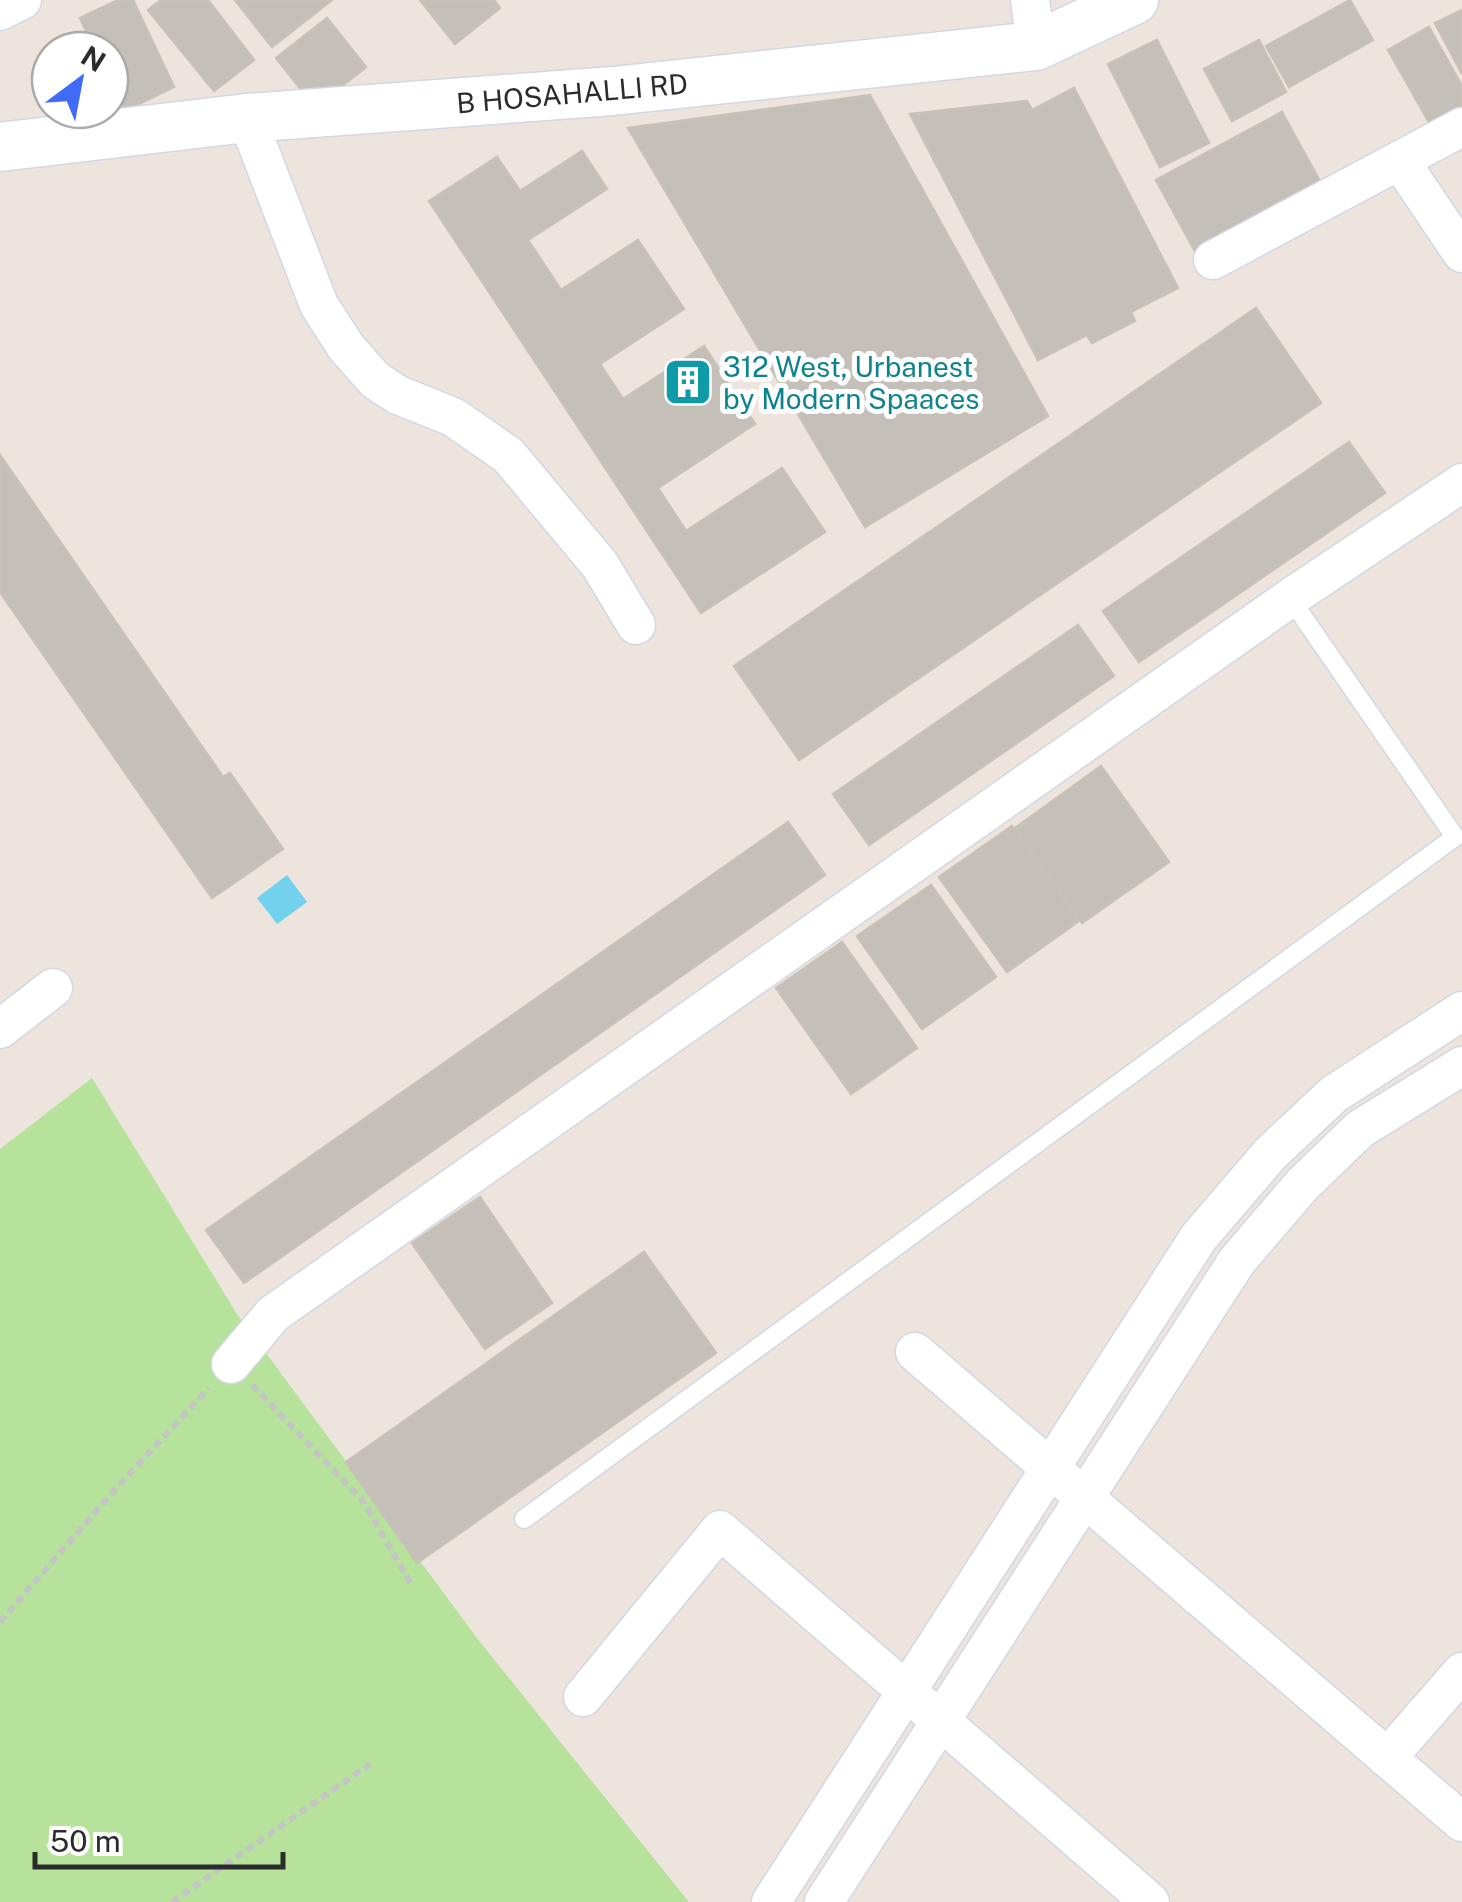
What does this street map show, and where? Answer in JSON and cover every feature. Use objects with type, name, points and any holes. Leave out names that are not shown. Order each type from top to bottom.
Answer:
[{"type":"street","points":[[0,11],[22,0]]},
{"type":"street","points":[[1030,0],[1036,46]]},
{"type":"street","name":"B HOSAHALLI RD","points":[[0,147],[248,118],[612,91],[1036,46],[1134,0]]},
{"type":"street","points":[[248,118],[319,304],[346,347],[386,388],[453,417],[508,454],[600,565],[636,625]]},
{"type":"street","points":[[1213,260],[1462,127]]},
{"type":"street","points":[[1400,162],[1462,252]]},
{"type":"street","points":[[231,1364],[274,1314],[1290,598],[1462,483]]},
{"type":"street","points":[[0,1029],[52,988]]},
{"type":"street","points":[[771,1902],[1199,1237],[1270,1154],[1334,1094],[1462,1012]]},
{"type":"street","points":[[824,1902],[1237,1261],[1302,1184],[1360,1128],[1462,1066]]},
{"type":"street","points":[[914,1352],[1462,1822]]},
{"type":"street","points":[[583,1696],[720,1530],[1150,1902]]},
{"type":"street","points":[[1387,1758],[1462,1672]]},
{"type":"lane","points":[[524,1519],[1455,837],[1290,598]]},
{"type":"path","points":[[0,1622],[231,1364],[363,1502],[411,1584]]},
{"type":"path","points":[[172,1902],[370,1764]]},
{"type":"green space","points":[[92,1078],[237,1314],[480,1642],[689,1902],[0,1902],[0,1149]]},
{"type":"water","points":[[287,875],[307,902],[277,924],[257,898]]},
{"type":"building","points":[[118,0],[133,0],[174,87],[130,108],[130,30],[86,30],[80,18]]},
{"type":"building","points":[[161,0],[208,0],[254,60],[214,91],[148,10]]},
{"type":"building","points":[[235,0],[332,0],[272,47]]},
{"type":"building","points":[[420,0],[494,0],[500,8],[455,44]]},
{"type":"building","points":[[1350,0],[1373,40],[1289,87],[1266,46]]},
{"type":"building","points":[[1462,10],[1462,74],[1435,23]]},
{"type":"building","points":[[327,18],[366,67],[315,107],[276,58]]},
{"type":"building","points":[[1429,27],[1462,86],[1462,106],[1430,124],[1388,50]]},
{"type":"building","points":[[1157,40],[1209,143],[1160,167],[1108,64]]},
{"type":"building","points":[[1259,40],[1286,92],[1232,121],[1204,69]]},
{"type":"building","points":[[1074,88],[1178,288],[1131,312],[1135,321],[1092,343],[1087,335],[1038,360],[910,114],[1027,101],[1032,110]]},
{"type":"building","points":[[870,95],[1048,416],[865,527],[628,128]]},
{"type":"building","points":[[1282,112],[1322,185],[1196,253],[1156,180]]},
{"type":"building","name":"312 West, Urbanest by Modern Spaaces","points":[[582,151],[607,189],[528,240],[561,290],[638,240],[684,309],[600,364],[623,399],[704,346],[755,424],[658,488],[686,531],[782,468],[825,532],[701,613],[429,201],[497,157],[520,191]]},
{"type":"building","points":[[1256,308],[1321,403],[799,760],[734,666]]},
{"type":"building","points":[[1349,442],[1385,493],[1139,662],[1103,611]]},
{"type":"building","points":[[0,455],[223,777],[230,773],[283,849],[212,898],[0,592]]},
{"type":"building","points":[[1078,625],[1114,676],[869,845],[833,794]]},
{"type":"building","points":[[1101,766],[1169,862],[1082,923],[1015,828]]},
{"type":"building","points":[[788,822],[825,875],[244,1283],[206,1230]]},
{"type":"building","points":[[1012,826],[1079,921],[1007,972],[939,877]]},
{"type":"building","points":[[931,885],[996,977],[922,1029],[857,936]]},
{"type":"building","points":[[842,942],[917,1048],[851,1094],[776,988]]},
{"type":"building","points":[[480,1197],[552,1303],[485,1349],[412,1243]]},
{"type":"building","points":[[644,1252],[716,1353],[417,1563],[346,1462]]},
{"type":"place","name":"312 West, Urbanest by Modern Spaaces","points":[[688,382]]}]
